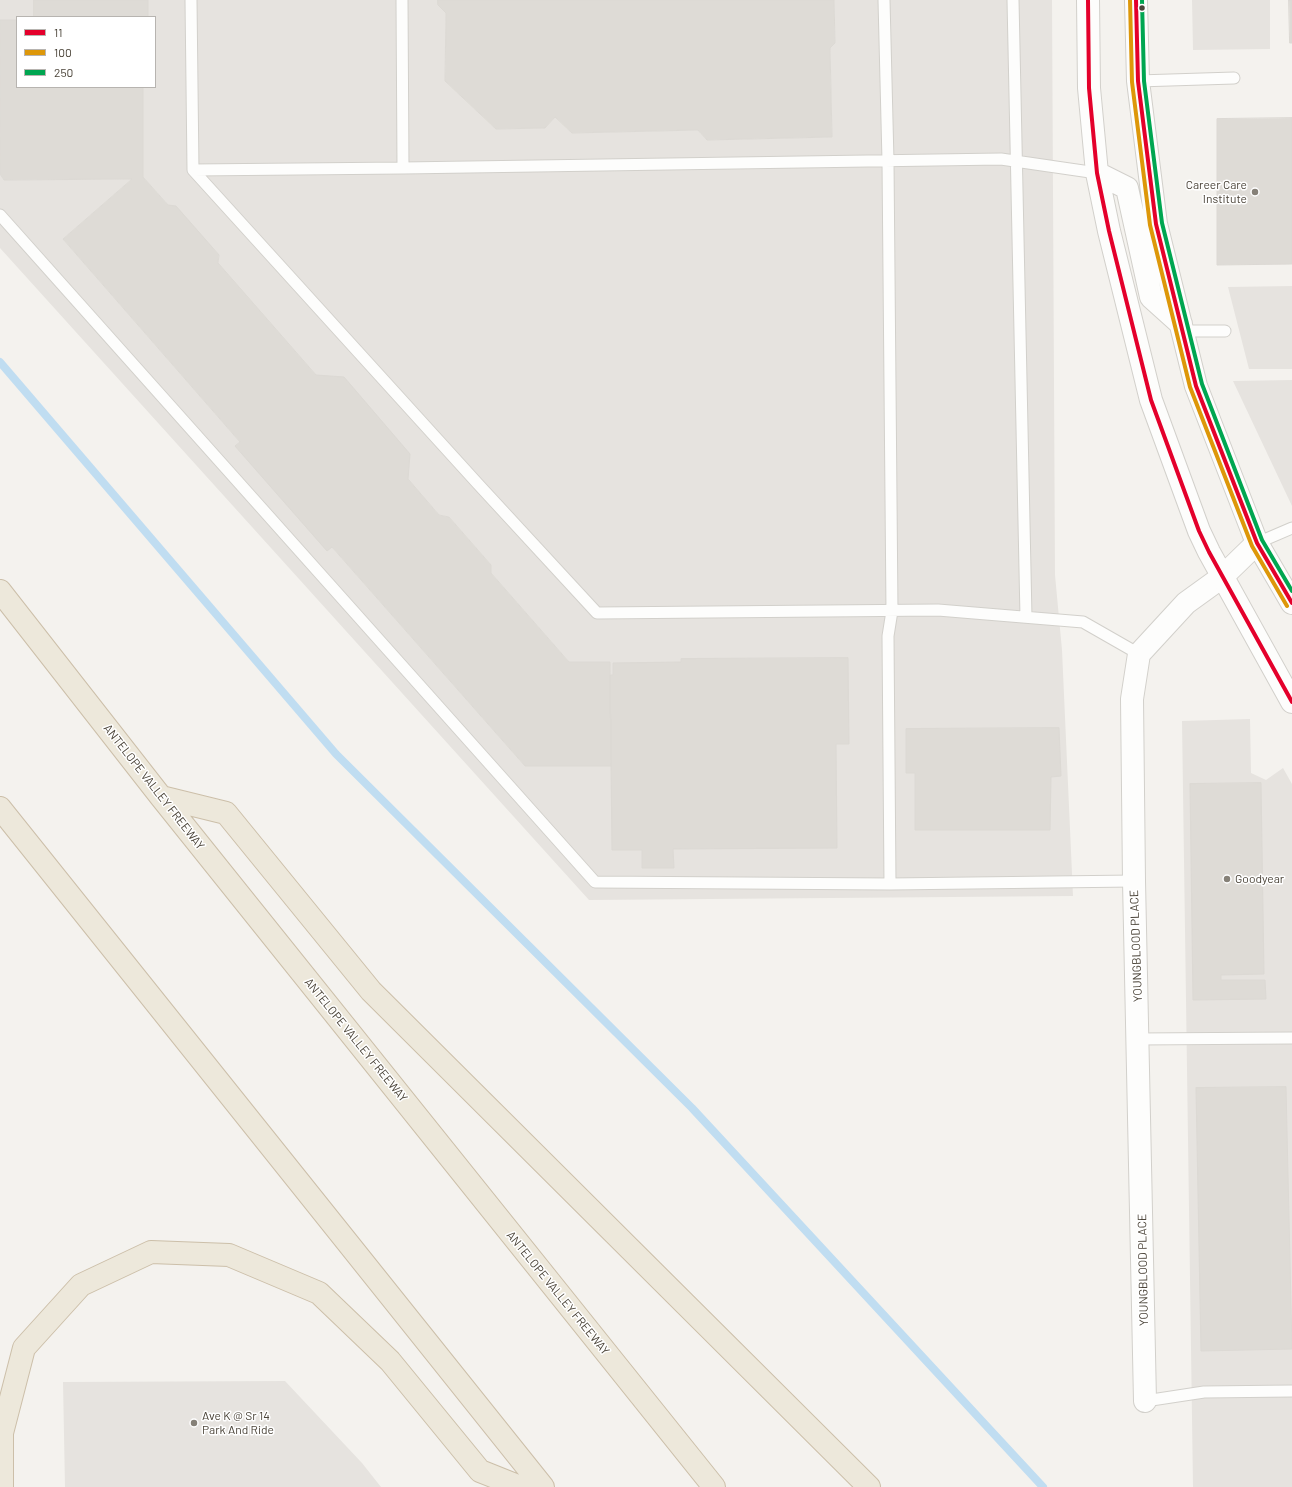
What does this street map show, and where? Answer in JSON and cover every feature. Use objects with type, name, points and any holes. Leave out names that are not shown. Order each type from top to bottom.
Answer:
[{"type":"highway","name":"ANTELOPE VALLEY FREEWAY","points":[[0,591],[161,797],[714,1487]]},
{"type":"highway","points":[[161,797],[226,813],[371,991],[869,1487]]},
{"type":"highway","points":[[0,808],[543,1487]]},
{"type":"highway","points":[[2,1487],[2,1433],[24,1348],[81,1285],[151,1252],[228,1254],[319,1293],[390,1360],[480,1471],[520,1487]]},
{"type":"street","points":[[1088,0],[1090,88],[1097,173],[1109,231],[1151,400],[1199,531],[1222,577],[1292,702]]},
{"type":"street","points":[[1136,0],[1138,81],[1156,224],[1196,386],[1257,543],[1292,603]]},
{"type":"street","points":[[1097,173],[1126,188],[1151,297],[1182,328]]},
{"type":"street","points":[[1139,654],[1186,603],[1222,577],[1257,543]]},
{"type":"street","name":"YOUNGBLOOD PLACE","points":[[1139,654],[1132,699],[1134,881],[1146,1401]]},
{"type":"lane","points":[[191,0],[193,170],[597,613],[938,610],[1083,622],[1139,654]]},
{"type":"lane","points":[[402,0],[403,168]]},
{"type":"lane","points":[[884,0],[888,161],[892,610],[888,636],[890,884]]},
{"type":"lane","points":[[1013,0],[1026,617]]},
{"type":"lane","points":[[1138,81],[1234,78]]},
{"type":"lane","points":[[193,170],[1001,159],[1097,173]]},
{"type":"lane","points":[[0,215],[595,882],[890,884],[1134,881]]},
{"type":"lane","points":[[1182,328],[1225,331]]},
{"type":"lane","points":[[1257,543],[1292,528]]},
{"type":"lane","points":[[1138,1039],[1292,1038]]},
{"type":"lane","points":[[1146,1401],[1204,1392],[1292,1391]]},
{"type":"shaded area","points":[[0,0],[34,0],[34,16],[16,16],[16,20],[0,20]]},
{"type":"shaded area","points":[[148,0],[438,0],[446,13],[445,81],[496,129],[545,128],[555,117],[572,133],[698,130],[707,140],[832,137],[830,48],[835,43],[834,0],[1052,0],[1055,575],[1062,650],[1073,896],[589,900],[0,248],[0,174],[4,180],[132,179],[63,239],[240,442],[236,446],[332,547],[525,766],[611,766],[610,662],[569,662],[491,573],[491,565],[449,517],[439,515],[218,264],[219,255],[168,205],[143,177],[143,88],[156,88],[156,16],[148,16]]},
{"type":"shaded area","points":[[1192,0],[1270,0],[1270,49],[1193,50]]},
{"type":"shaded area","points":[[1292,286],[1292,369],[1249,369],[1228,287]]},
{"type":"shaded area","points":[[1292,380],[1292,506],[1233,381]]},
{"type":"shaded area","points":[[1250,719],[1251,773],[1266,780],[1283,768],[1292,784],[1292,1487],[1193,1487],[1182,721]]},
{"type":"shaded area","name":"Ave K @ Sr 14 Park And Ride","points":[[285,1381],[362,1463],[381,1487],[65,1487],[63,1382]]},
{"type":"building","points":[[34,0],[148,0],[148,16],[34,16]]},
{"type":"building","points":[[438,0],[834,0],[835,43],[830,48],[832,137],[707,140],[698,130],[572,133],[555,117],[545,128],[496,129],[445,81],[446,13],[438,5]]},
{"type":"building","points":[[1289,0],[1292,0],[1292,43],[1290,43]]},
{"type":"building","points":[[0,20],[16,20],[16,88],[143,88],[143,177],[168,205],[176,206],[219,255],[218,263],[316,375],[344,377],[410,454],[408,479],[439,515],[449,517],[491,565],[491,573],[569,662],[610,662],[611,766],[525,766],[332,547],[327,551],[235,446],[240,442],[63,239],[132,179],[4,180],[0,174]]},
{"type":"building","name":"Career Care Institute","points":[[1292,118],[1292,264],[1217,265],[1217,119]]},
{"type":"building","points":[[848,658],[849,744],[836,744],[837,848],[673,849],[674,868],[642,868],[642,850],[612,850],[610,675],[613,675],[613,663],[681,662],[681,659]]},
{"type":"building","points":[[1059,728],[1061,776],[1051,777],[1050,830],[915,830],[915,773],[906,773],[906,729]]},
{"type":"building","name":"Goodyear","points":[[1261,783],[1264,974],[1221,975],[1221,980],[1265,980],[1266,999],[1193,1000],[1190,784]]},
{"type":"building","points":[[1286,1087],[1292,1349],[1201,1351],[1196,1088]]},
{"type":"waterway","points":[[0,362],[336,754],[692,1108],[1043,1487]]},
{"type":"transit line","name":"11","points":[[1088,0],[1089,88],[1097,173],[1109,231],[1151,400],[1199,531],[1209,552],[1292,702]]},
{"type":"transit line","name":"100","points":[[1130,0],[1132,82],[1150,225],[1190,387],[1252,546],[1287,606]]},
{"type":"transit line","name":"11","points":[[1136,0],[1138,81],[1156,224],[1196,386],[1257,543],[1292,603]]},
{"type":"transit line","name":"250","points":[[1142,0],[1144,81],[1162,223],[1202,384],[1262,540],[1292,591]]},
{"type":"place","name":"Career Care Institute","points":[[1255,192]]},
{"type":"place","name":"Goodyear","points":[[1227,879]]},
{"type":"place","name":"Ave K @ Sr 14 Park And Ride","points":[[194,1423]]}]
